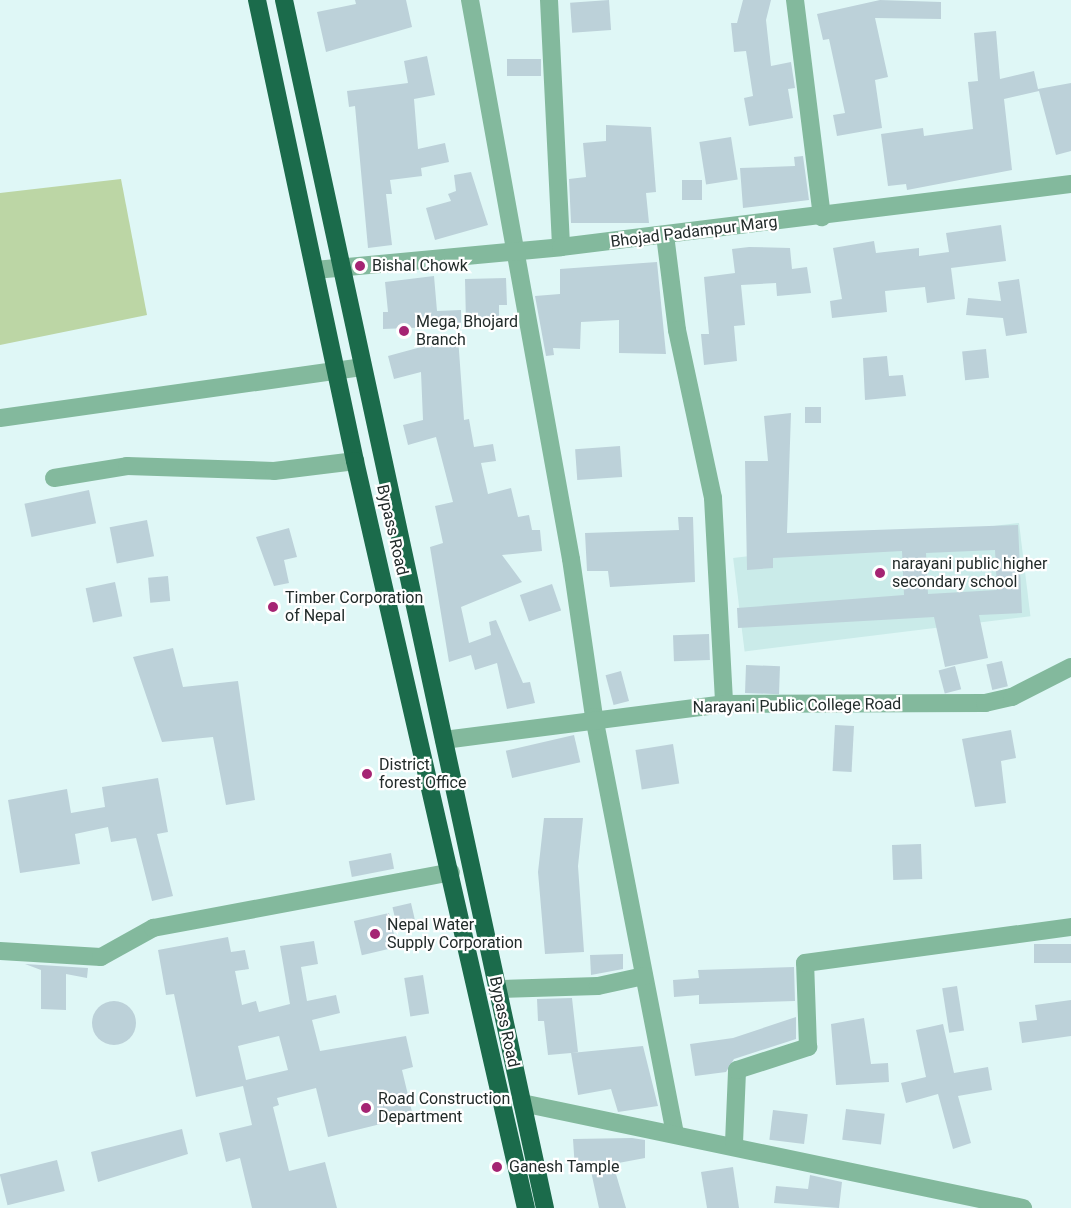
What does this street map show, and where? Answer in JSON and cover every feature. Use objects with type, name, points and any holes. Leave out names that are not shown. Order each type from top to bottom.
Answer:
[{"type":"highway","name":"Bypass Road","points":[[257,0],[355,461],[451,872],[526,1208]]},
{"type":"highway","name":"Bypass Road","points":[[284,0],[361,367],[500,989],[546,1208]]},
{"type":"street","points":[[470,0],[516,252],[594,717],[675,1132]]},
{"type":"street","points":[[549,0],[561,247]]},
{"type":"street","points":[[795,0],[822,217]]},
{"type":"street","name":"Bhojad Padampur Marg","points":[[315,270],[340,265],[561,247],[822,217],[1071,184]]},
{"type":"street","points":[[665,235],[676,330],[713,498],[724,704]]},
{"type":"street","points":[[0,418],[361,367]]},
{"type":"street","points":[[54,478],[127,466],[274,471],[355,461]]},
{"type":"street","name":"Narayani Public College Road","points":[[444,740],[594,717],[724,704],[985,703],[1012,697],[1071,667]]},
{"type":"street","points":[[0,951],[101,957],[153,928],[451,872]]},
{"type":"street","points":[[734,1143],[737,1070],[808,1047],[805,963],[1071,927]]},
{"type":"street","points":[[500,989],[598,986],[644,976]]},
{"type":"street","points":[[522,1102],[734,1143],[1023,1208]]},
{"type":"shaded area","name":"narayani public higher secondary school","points":[[1019,523],[1030,616],[745,651],[733,558]]},
{"type":"green space","points":[[121,179],[147,315],[0,345],[0,193]]},
{"type":"building","points":[[355,0],[406,0],[412,27],[326,52],[317,12],[356,4]]},
{"type":"building","points":[[609,0],[611,30],[572,33],[570,3]]},
{"type":"building","points":[[743,0],[771,0],[766,20],[771,66],[791,62],[795,88],[788,89],[793,118],[749,126],[744,98],[753,96],[746,51],[734,52],[731,23],[737,23]]},
{"type":"building","points":[[880,0],[941,2],[941,19],[875,18],[888,77],[875,80],[882,128],[837,136],[833,115],[845,113],[829,39],[823,40],[817,14]]},
{"type":"building","points":[[996,31],[1000,79],[1034,71],[1038,89],[1071,83],[1071,151],[1056,155],[1039,91],[1004,99],[1012,170],[907,190],[906,184],[888,186],[881,134],[923,128],[924,136],[973,129],[968,82],[978,81],[974,33]]},
{"type":"building","points":[[427,56],[435,95],[414,99],[418,149],[445,143],[449,162],[421,168],[422,176],[390,180],[392,194],[386,194],[392,245],[368,248],[355,106],[349,107],[347,91],[408,83],[404,61]]},
{"type":"building","points":[[507,59],[541,59],[541,76],[507,76]]},
{"type":"building","points":[[606,125],[651,127],[656,192],[646,193],[649,223],[571,223],[569,179],[586,177],[583,143],[606,141]]},
{"type":"building","points":[[731,137],[738,179],[706,184],[699,142]]},
{"type":"building","points":[[803,156],[809,200],[743,208],[740,168],[795,166],[794,157]]},
{"type":"building","points":[[471,172],[488,225],[435,240],[426,208],[451,201],[448,194],[456,191],[454,175]]},
{"type":"building","points":[[682,180],[702,180],[702,200],[682,200]]},
{"type":"building","points":[[1001,225],[1006,261],[951,268],[955,299],[927,303],[925,287],[885,291],[887,312],[832,318],[830,301],[842,299],[833,248],[874,241],[876,253],[919,248],[919,256],[949,252],[946,233]]},
{"type":"building","points":[[790,248],[792,269],[807,267],[811,293],[777,296],[776,283],[741,285],[745,325],[734,326],[737,361],[704,365],[701,334],[709,334],[704,277],[735,273],[732,249]]},
{"type":"building","points":[[657,262],[666,354],[619,353],[619,320],[581,322],[580,349],[553,348],[554,355],[546,356],[535,296],[560,294],[560,269]]},
{"type":"building","points":[[434,276],[437,311],[461,310],[461,326],[383,329],[383,312],[388,312],[385,282]]},
{"type":"building","points":[[506,278],[507,305],[499,305],[499,320],[466,323],[465,279]]},
{"type":"building","points":[[1019,279],[1027,333],[1006,336],[1003,318],[966,315],[968,298],[1001,301],[998,282]]},
{"type":"building","points":[[458,337],[464,420],[469,419],[474,447],[493,444],[496,461],[481,463],[488,494],[511,488],[518,517],[529,515],[532,530],[540,530],[542,551],[502,555],[522,582],[461,607],[469,643],[491,635],[489,622],[496,620],[523,683],[530,682],[535,703],[507,709],[497,663],[475,670],[471,655],[449,662],[430,547],[443,543],[435,506],[453,502],[436,437],[408,445],[403,425],[423,420],[421,372],[394,379],[388,356]]},
{"type":"building","points":[[986,349],[989,378],[965,380],[962,352]]},
{"type":"building","points":[[887,356],[889,376],[903,375],[906,396],[865,400],[863,358]]},
{"type":"building","points":[[805,407],[821,407],[821,423],[805,423]]},
{"type":"building","points":[[791,413],[787,533],[1018,525],[1022,613],[979,615],[988,658],[945,667],[934,617],[738,628],[737,608],[904,595],[902,551],[773,558],[773,568],[747,570],[745,461],[768,461],[764,416]],"holes":[[[995,550],[997,590],[928,594],[926,553]]]},
{"type":"building","points":[[620,446],[622,477],[577,480],[575,449]]},
{"type":"building","points":[[89,490],[96,523],[32,537],[24,504]]},
{"type":"building","points":[[678,517],[693,517],[695,582],[610,587],[608,571],[587,571],[585,533],[679,530]]},
{"type":"building","points":[[147,520],[154,556],[117,564],[110,527]]},
{"type":"building","points":[[289,528],[297,557],[284,560],[289,583],[274,586],[256,537]]},
{"type":"building","points":[[168,576],[170,601],[150,603],[148,578]]},
{"type":"building","points":[[115,582],[122,616],[93,622],[86,588]]},
{"type":"building","points":[[552,584],[561,610],[529,622],[520,595]]},
{"type":"building","points":[[709,634],[710,660],[674,661],[673,635]]},
{"type":"building","points":[[173,648],[183,687],[238,681],[255,800],[226,805],[213,737],[162,742],[133,657]]},
{"type":"building","points":[[1002,661],[1008,686],[992,690],[986,665]]},
{"type":"building","points":[[746,665],[780,666],[779,694],[745,693]]},
{"type":"building","points":[[955,666],[961,689],[945,694],[939,670]]},
{"type":"building","points":[[621,671],[629,701],[614,705],[606,675]]},
{"type":"building","points":[[835,725],[854,726],[852,772],[833,771]]},
{"type":"building","points":[[1011,730],[1016,758],[1001,761],[1006,803],[975,807],[962,739]]},
{"type":"building","points":[[574,735],[580,762],[512,778],[506,751]]},
{"type":"building","points":[[673,744],[679,784],[642,789],[635,750]]},
{"type":"building","points":[[158,778],[168,832],[157,834],[173,896],[152,901],[136,838],[111,842],[108,827],[75,834],[80,864],[20,873],[8,800],[67,789],[71,813],[105,807],[102,787]]},
{"type":"building","points":[[544,818],[583,818],[578,866],[584,952],[545,954],[538,872]]},
{"type":"building","points":[[921,844],[922,879],[893,880],[892,845]]},
{"type":"building","points":[[391,853],[394,869],[352,877],[349,861]]},
{"type":"building","points":[[411,903],[415,921],[397,925],[392,907]]},
{"type":"building","name":"Nepal Water Supply Corporation","points":[[389,913],[397,947],[362,955],[354,921]]},
{"type":"building","points":[[228,937],[231,952],[245,950],[249,969],[235,971],[242,1005],[256,1001],[259,1012],[290,1004],[280,946],[314,941],[318,964],[301,967],[307,1001],[336,995],[340,1013],[312,1020],[320,1051],[406,1036],[413,1067],[402,1070],[413,1116],[328,1137],[316,1088],[277,1098],[279,1105],[273,1107],[289,1171],[325,1162],[337,1208],[252,1208],[240,1158],[226,1162],[219,1133],[252,1125],[243,1086],[196,1097],[174,994],[166,995],[158,950]],"holes":[[[279,1036],[288,1070],[246,1080],[238,1046]]]},
{"type":"building","points":[[1034,944],[1071,944],[1071,963],[1034,963]]},
{"type":"building","points":[[623,954],[623,969],[591,975],[590,955]]},
{"type":"building","points":[[25,964],[88,968],[87,978],[66,974],[66,1010],[41,1009],[41,970]]},
{"type":"building","points":[[794,967],[795,1001],[699,1004],[699,995],[674,997],[673,980],[699,978],[698,970]]},
{"type":"building","points":[[423,975],[429,1014],[410,1016],[404,978]]},
{"type":"building","points":[[957,986],[964,1030],[949,1033],[942,988]]},
{"type":"building","points":[[572,998],[578,1052],[548,1055],[544,1021],[538,1021],[537,999]]},
{"type":"building","points":[[1071,1000],[1071,1036],[1022,1043],[1019,1022],[1037,1020],[1035,1005]]},
{"type":"building","points":[[114,1001],[129,1008],[136,1023],[129,1038],[114,1045],[99,1038],[92,1023],[99,1008]]},
{"type":"building","points":[[796,1017],[796,1039],[734,1059],[726,1072],[695,1076],[690,1044],[733,1038]]},
{"type":"building","points":[[864,1018],[871,1064],[888,1063],[889,1082],[836,1085],[831,1024]]},
{"type":"building","points":[[943,1024],[954,1073],[988,1067],[992,1090],[958,1096],[971,1143],[953,1149],[938,1094],[906,1103],[901,1083],[926,1077],[916,1030]]},
{"type":"building","points":[[643,1046],[658,1106],[618,1112],[611,1089],[578,1095],[571,1053]]},
{"type":"building","points":[[846,1109],[885,1114],[881,1145],[842,1140]]},
{"type":"building","points":[[773,1110],[808,1114],[804,1144],[769,1140]]},
{"type":"building","points":[[182,1129],[188,1154],[98,1182],[91,1152]]},
{"type":"building","points":[[632,1138],[645,1140],[645,1158],[613,1164],[626,1208],[599,1208],[590,1167],[575,1170],[573,1139]]},
{"type":"building","points":[[57,1160],[65,1191],[7,1205],[0,1174]]},
{"type":"building","points":[[733,1167],[739,1208],[707,1208],[701,1172]]},
{"type":"building","points":[[810,1175],[842,1182],[839,1208],[774,1203],[776,1186],[808,1189]]},
{"type":"place","name":"Bishal Chowk","points":[[360,266]]},
{"type":"place","name":"Mega, Bhojard Branch","points":[[404,331]]},
{"type":"place","name":"narayani public higher secondary school","points":[[880,573]]},
{"type":"place","name":"Timber Corporation of Nepal","points":[[273,607]]},
{"type":"place","name":"District forest Office","points":[[367,774]]},
{"type":"place","name":"Nepal Water Supply Corporation","points":[[375,934]]},
{"type":"place","name":"Road Construction Department","points":[[366,1108]]},
{"type":"place","name":"Ganesh Tample","points":[[497,1167]]}]
